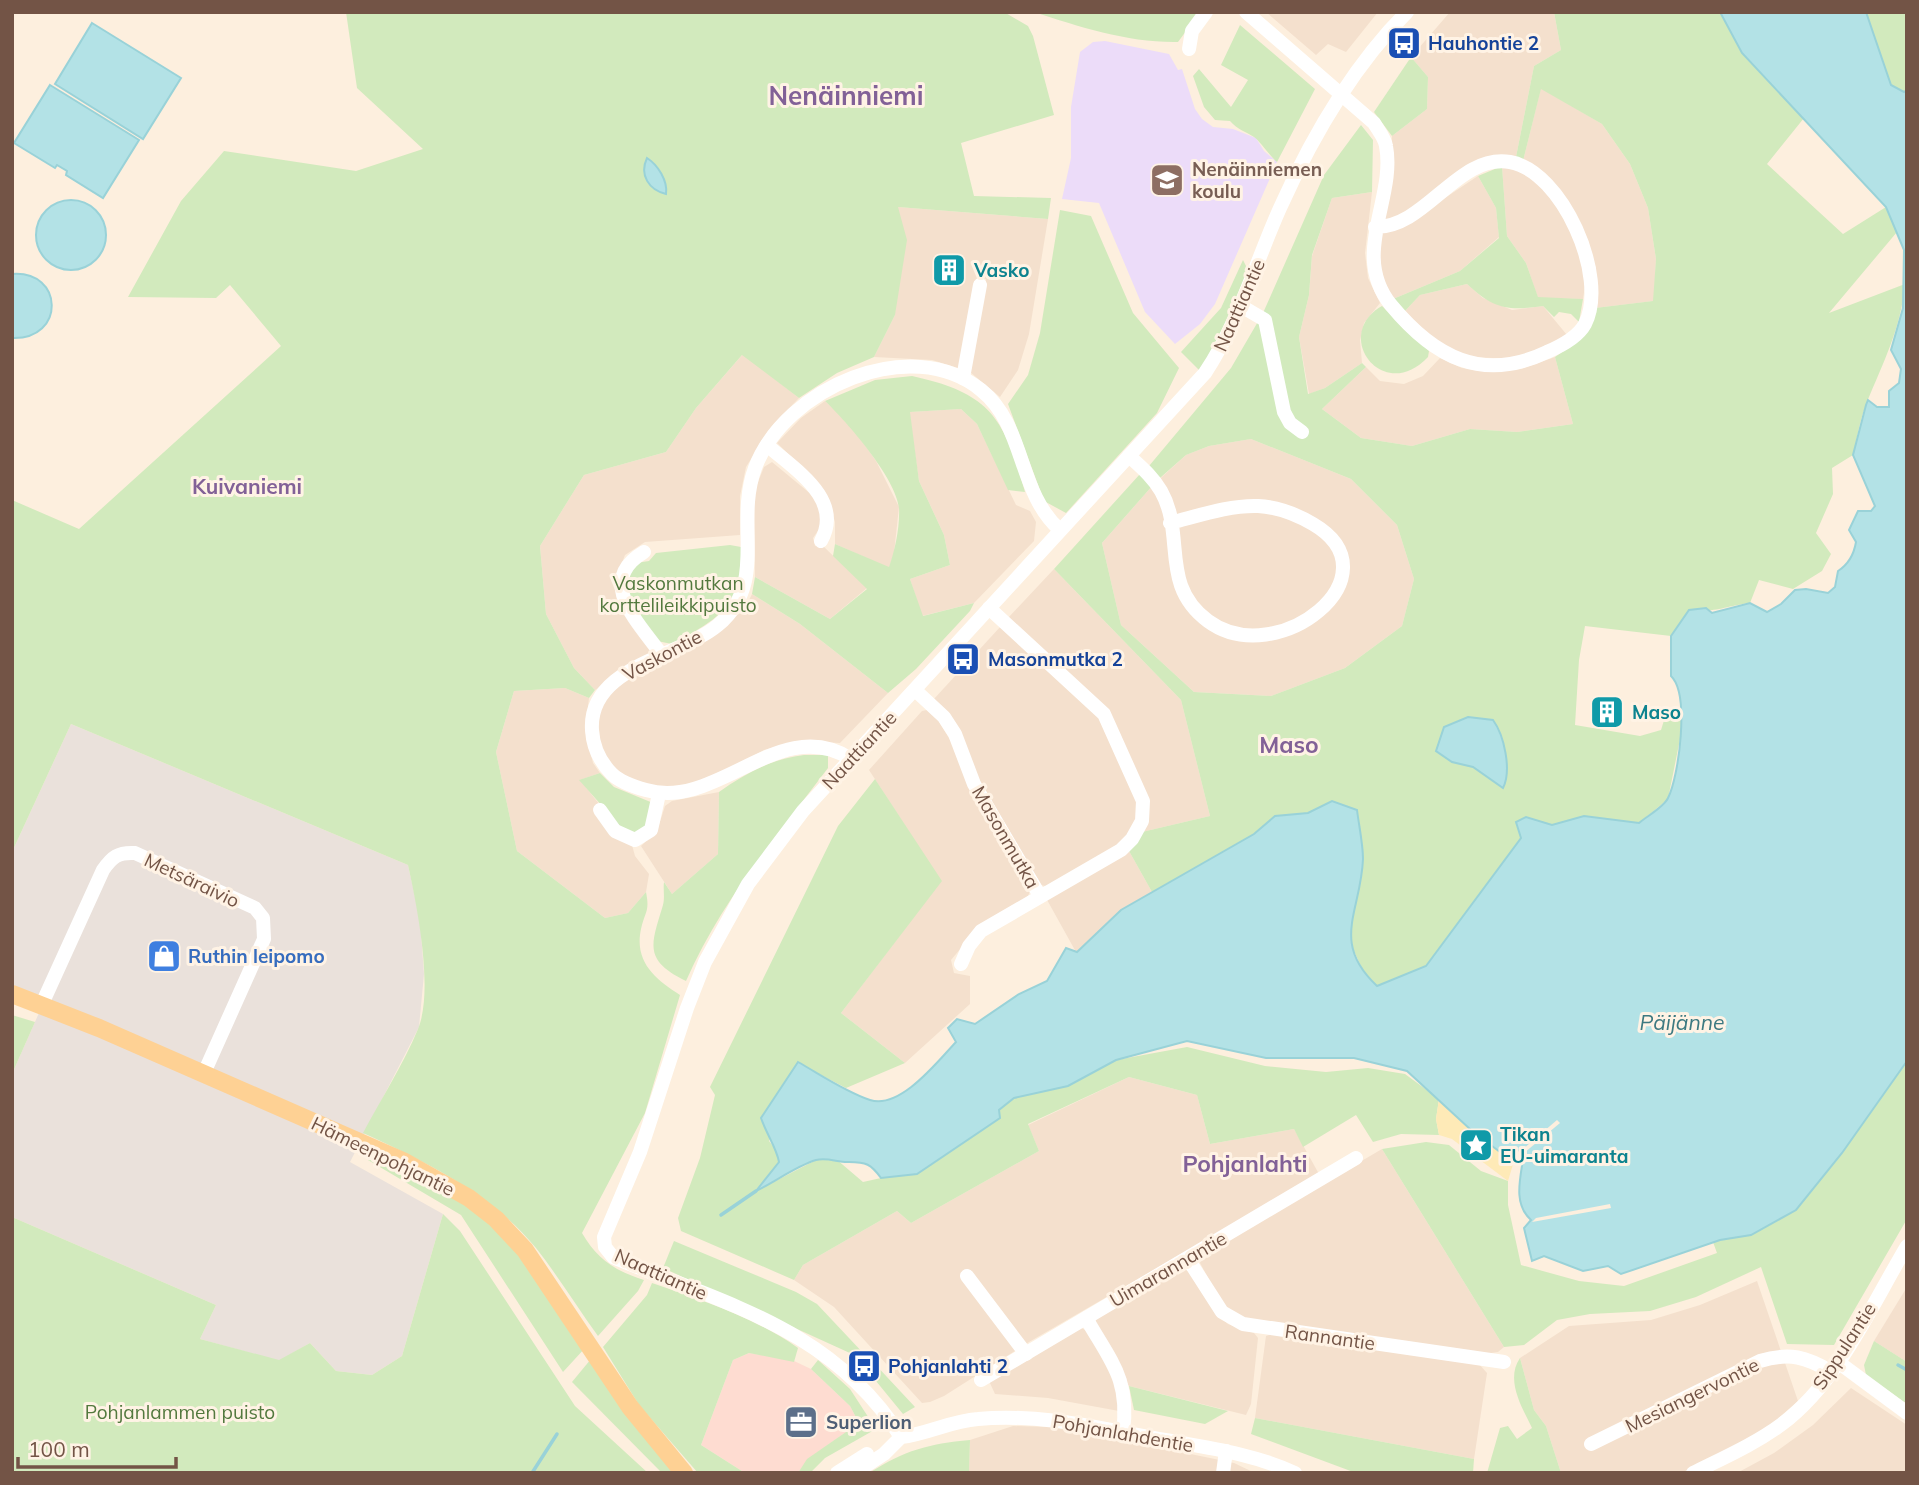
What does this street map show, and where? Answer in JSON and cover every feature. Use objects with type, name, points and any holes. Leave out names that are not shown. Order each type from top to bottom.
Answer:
[{"type":"main road","name":"Hämeenpohjantie","points":[[12,994],[42,1004],[204,1073],[405,1162],[469,1198],[496,1219],[525,1250],[630,1407],[684,1473]]},
{"type":"street","points":[[1189,49],[1192,31],[1206,12]]},
{"type":"street","points":[[1246,12],[1374,123],[1386,143],[1386,170],[1375,227],[1372,254],[1390,304],[1438,352],[1464,362],[1490,366],[1518,363],[1563,344],[1585,323],[1592,270],[1573,223],[1547,185],[1521,164],[1494,161],[1468,174],[1400,222],[1375,227]]},
{"type":"street","name":"Naattiantie","points":[[902,1437],[857,1380],[812,1345],[760,1317],[612,1256],[605,1247],[604,1237],[640,1152],[705,962],[728,918],[769,854],[851,759],[1205,373],[1224,344],[1303,161],[1342,95],[1407,12]]},
{"type":"street","points":[[963,378],[980,285]]},
{"type":"street","points":[[1241,306],[1265,320],[1283,412],[1290,423],[1302,432]]},
{"type":"street","name":"Vaskontie","points":[[851,759],[840,752],[823,748],[790,750],[747,764],[698,790],[659,794],[636,788],[613,776],[594,747],[592,729],[599,698],[614,681],[716,627],[743,594],[748,573],[745,515],[748,488],[767,445],[797,411],[843,381],[873,369],[899,365],[933,368],[963,378],[999,406],[1009,422],[1038,503],[1060,530]]},
{"type":"street","points":[[767,445],[815,488],[825,502],[830,520],[821,541]]},
{"type":"street","points":[[1129,456],[1151,476],[1162,492],[1170,523],[1176,575],[1183,594],[1194,611],[1228,632],[1249,637],[1274,634],[1298,625],[1317,614],[1334,597],[1340,584],[1343,562],[1339,549],[1323,530],[1281,509],[1235,507],[1170,523]]},
{"type":"street","points":[[644,552],[629,561],[625,568],[621,592],[625,605],[661,654]]},
{"type":"street","name":"Masonmutka","points":[[915,690],[944,717],[955,734],[974,784],[1040,896],[1121,850],[1132,839],[1142,821],[1143,801],[1104,714],[989,608]]},
{"type":"street","points":[[600,810],[615,831],[635,840],[651,830],[659,794]]},
{"type":"street","name":"Metsäraivio","points":[[42,1004],[103,870],[111,858],[122,852],[135,853],[256,908],[263,918],[264,939],[204,1073]]},
{"type":"street","points":[[961,964],[969,946],[981,931],[1040,896]]},
{"type":"street","name":"Uimarannantie","points":[[981,1380],[1356,1158]]},
{"type":"street","name":"Sippulantie","points":[[1693,1473],[1762,1438],[1784,1423],[1835,1367],[1907,1246]]},
{"type":"street","name":"Rannantie","points":[[1188,1259],[1222,1312],[1243,1324],[1504,1363]]},
{"type":"street","points":[[967,1276],[1026,1354]]},
{"type":"street","points":[[1086,1318],[1123,1382],[1126,1399],[1123,1432]]},
{"type":"street","name":"Mesiangervontie","points":[[1591,1444],[1760,1361],[1780,1355],[1801,1356],[1835,1367],[1907,1413]]},
{"type":"street","name":"Pohjanlahdentie","points":[[855,1473],[884,1454],[888,1447],[902,1437],[914,1437],[939,1429],[947,1423],[1019,1417],[1226,1451],[1295,1473]]},
{"type":"street","name":"Pohjanlahdentie","points":[[838,1473],[880,1447],[888,1447]]},
{"type":"street","points":[[1223,1473],[1226,1451]]},
{"type":"shaded area","points":[[1266,12],[1378,12],[1346,52],[1328,44],[1316,55]]},
{"type":"shaded area","points":[[1450,12],[1554,12],[1561,50],[1534,66],[1516,157],[1508,156],[1397,217],[1382,222],[1389,189],[1392,136],[1427,109],[1428,77],[1411,57]]},
{"type":"shaded area","name":"Nenäinniemen koulu","points":[[1105,41],[1169,54],[1178,70],[1182,69],[1195,109],[1202,119],[1213,127],[1233,129],[1256,138],[1264,151],[1277,162],[1215,304],[1200,324],[1175,344],[1145,312],[1099,203],[1062,199],[1071,158],[1071,107],[1080,52],[1093,42]]},
{"type":"shaded area","points":[[1541,88],[1602,124],[1630,164],[1648,208],[1656,259],[1654,301],[1595,308],[1596,268],[1577,221],[1523,161]]},
{"type":"shaded area","points":[[1502,166],[1520,169],[1545,189],[1570,228],[1587,272],[1583,299],[1538,298],[1526,263],[1507,236]]},
{"type":"shaded area","points":[[1478,176],[1496,208],[1499,237],[1460,271],[1393,299],[1383,279],[1377,255],[1378,233],[1403,226]]},
{"type":"shaded area","points":[[1372,192],[1365,253],[1368,278],[1380,303],[1364,323],[1360,340],[1362,363],[1325,388],[1309,394],[1299,337],[1309,295],[1312,256],[1332,198]]},
{"type":"shaded area","points":[[898,207],[1048,219],[1029,334],[1018,370],[1000,397],[970,372],[986,279],[977,277],[961,369],[932,360],[874,357],[895,315]]},
{"type":"shaded area","points":[[1467,284],[1483,298],[1512,310],[1543,306],[1567,335],[1520,359],[1466,357],[1440,347],[1405,311],[1420,295]]},
{"type":"shaded area","points":[[743,354],[799,398],[771,427],[746,467],[740,496],[740,535],[645,542],[625,555],[616,578],[617,603],[653,652],[595,690],[574,668],[546,614],[540,546],[584,475],[666,452],[696,408]]},
{"type":"shaded area","points":[[1555,357],[1573,424],[1517,432],[1470,429],[1412,446],[1361,438],[1322,409],[1366,367],[1380,381],[1404,384],[1423,376],[1440,358],[1462,368],[1490,372],[1521,369]]},
{"type":"shaded area","points":[[825,401],[850,424],[876,461],[899,507],[894,553],[889,568],[835,544],[835,522],[828,500],[807,472],[777,443],[801,418]]},
{"type":"shaded area","points":[[961,409],[977,424],[1016,505],[1030,511],[1036,522],[1034,541],[974,603],[922,616],[910,579],[950,565],[944,535],[919,481],[909,412]]},
{"type":"shaded area","points":[[1251,439],[1351,479],[1397,525],[1414,579],[1402,626],[1345,668],[1271,696],[1194,692],[1121,625],[1102,543],[1153,485],[1186,455],[1209,446]]},
{"type":"shaded area","points":[[772,462],[812,495],[822,508],[822,525],[813,538],[815,546],[824,547],[867,588],[830,619],[755,577],[754,492],[764,467]]},
{"type":"shaded area","points":[[1054,569],[1181,700],[1210,816],[1142,832],[1146,823],[1110,715],[1008,618]]},
{"type":"shaded area","points":[[752,594],[800,624],[888,693],[840,743],[797,741],[764,750],[704,783],[676,789],[647,785],[621,775],[606,761],[596,729],[601,706],[616,686],[723,628],[746,606]]},
{"type":"shaded area","points":[[1001,626],[1096,712],[1137,803],[1137,820],[1129,835],[1118,846],[1046,886],[1040,885],[933,700]]},
{"type":"shaded area","points":[[565,688],[589,698],[585,731],[593,763],[600,773],[580,780],[632,845],[635,856],[649,874],[646,892],[628,913],[605,918],[517,851],[496,752],[514,691]]},
{"type":"shaded area","points":[[927,710],[938,720],[952,743],[1031,889],[1028,896],[966,942],[951,960],[954,973],[970,976],[970,1004],[905,1063],[841,1013],[941,881],[869,770],[922,711]]},
{"type":"shaded area","points":[[71,724],[408,865],[420,919],[424,974],[419,1027],[350,1162],[443,1214],[402,1356],[372,1375],[336,1371],[310,1343],[279,1361],[200,1339],[216,1305],[12,1217],[12,1074],[46,997],[12,987],[12,852]]},
{"type":"shaded area","points":[[719,792],[718,854],[672,894],[641,846],[657,831],[665,806],[672,801]]},
{"type":"shaded area","points":[[1129,851],[1152,892],[1121,910],[1076,952],[1046,898]]},
{"type":"shaded area","points":[[1129,1077],[1197,1095],[1210,1144],[1294,1129],[1319,1174],[930,1402],[922,1403],[834,1307],[794,1280],[803,1265],[897,1211],[911,1223],[1039,1151],[1028,1125]]},
{"type":"shaded area","points":[[1382,1149],[1504,1347],[1498,1352],[1484,1354],[1243,1318],[1224,1307],[1200,1263],[1203,1254]]},
{"type":"shaded area","points":[[1174,1270],[1191,1273],[1219,1316],[1228,1324],[1254,1333],[1258,1338],[1251,1404],[1246,1415],[1129,1386],[1096,1323],[1096,1318]]},
{"type":"shaded area","points":[[1757,1281],[1798,1401],[1759,1435],[1681,1473],[1561,1473],[1546,1426],[1534,1410],[1520,1358],[1569,1326],[1651,1320],[1700,1305]]},
{"type":"shaded area","points":[[1907,1287],[1907,1362],[1874,1341]]},
{"type":"shaded area","points":[[1080,1327],[1087,1331],[1115,1380],[1119,1411],[1048,1398],[995,1394],[989,1381]]},
{"type":"shaded area","points":[[1272,1334],[1479,1364],[1487,1373],[1474,1459],[1255,1418],[1266,1336]]},
{"type":"shaded area","points":[[749,1353],[792,1360],[811,1369],[850,1406],[859,1423],[808,1459],[798,1473],[745,1473],[701,1445],[733,1360]]},
{"type":"shaded area","points":[[1851,1388],[1907,1425],[1907,1473],[1737,1473],[1774,1453],[1813,1425]]},
{"type":"shaded area","points":[[1013,1426],[1052,1427],[1128,1441],[1234,1463],[1255,1473],[969,1473],[970,1440]]},
{"type":"green space","points":[[346,12],[1004,12],[1028,26],[1033,36],[1054,115],[961,143],[974,196],[1051,198],[1048,219],[898,207],[907,240],[895,315],[874,357],[837,373],[799,398],[742,355],[696,408],[666,452],[584,475],[540,546],[546,614],[574,668],[595,690],[589,698],[565,688],[514,691],[496,752],[517,851],[605,918],[628,913],[646,892],[647,908],[641,929],[641,951],[648,968],[655,976],[680,995],[645,1113],[582,1233],[608,1263],[624,1273],[644,1280],[638,1291],[598,1336],[536,1248],[499,1211],[433,1167],[363,1133],[406,1056],[423,1012],[422,948],[408,865],[71,724],[12,852],[12,500],[79,529],[281,346],[230,285],[216,298],[128,297],[181,201],[224,151],[356,171],[423,149],[357,88]]},
{"type":"green space","points":[[1034,12],[1200,12],[1178,42],[1160,42],[1123,37]]},
{"type":"green space","points":[[1554,12],[1720,12],[1742,53],[1804,118],[1767,164],[1843,234],[1886,207],[1897,232],[1829,313],[1905,284],[1903,300],[1890,345],[1862,415],[1853,455],[1832,468],[1833,494],[1816,533],[1831,554],[1822,571],[1793,589],[1759,580],[1750,603],[1714,610],[1689,610],[1671,636],[1585,626],[1579,660],[1575,725],[1640,736],[1661,730],[1666,714],[1673,713],[1684,719],[1668,799],[1639,823],[1584,816],[1552,825],[1526,817],[1516,822],[1522,838],[1426,966],[1377,986],[1364,973],[1349,940],[1363,859],[1332,801],[1308,813],[1275,816],[1255,834],[1152,892],[1129,851],[1142,832],[1210,816],[1181,700],[1054,569],[1140,474],[1153,485],[1102,543],[1121,625],[1194,692],[1271,696],[1345,668],[1402,626],[1414,579],[1397,525],[1351,479],[1251,439],[1209,446],[1186,455],[1160,478],[1149,466],[1231,368],[1263,313],[1324,175],[1361,125],[1373,140],[1372,192],[1332,198],[1312,255],[1309,295],[1299,337],[1308,394],[1325,388],[1362,363],[1366,367],[1322,409],[1361,438],[1412,446],[1470,429],[1517,432],[1573,424],[1555,357],[1578,341],[1595,308],[1653,301],[1656,259],[1648,208],[1630,164],[1602,124],[1541,89],[1523,161],[1516,157],[1534,66],[1561,50]]},
{"type":"green space","points":[[1866,12],[1907,12],[1907,90],[1904,92],[1891,85]]},
{"type":"green space","points":[[1240,25],[1315,89],[1277,162],[1254,137],[1230,121],[1215,120],[1204,107],[1193,76],[1199,69],[1231,107],[1248,80],[1221,65]]},
{"type":"green space","points":[[1411,57],[1428,77],[1427,109],[1392,136],[1374,112]]},
{"type":"green space","points":[[1502,166],[1507,236],[1526,263],[1538,297],[1583,299],[1579,322],[1571,314],[1559,312],[1554,317],[1543,306],[1510,308],[1493,303],[1467,284],[1420,295],[1405,311],[1393,299],[1460,271],[1499,238],[1496,208],[1478,176]]},
{"type":"green space","points":[[1060,210],[1091,216],[1133,313],[1179,368],[1157,413],[1066,513],[1044,501],[1008,404],[1028,375],[1040,333]]},
{"type":"green space","points":[[1243,260],[1248,270],[1219,341],[1199,370],[1181,352],[1221,308]]},
{"type":"green space","points":[[1382,306],[1429,351],[1428,357],[1411,370],[1395,373],[1380,370],[1369,360],[1362,348],[1361,333],[1367,318]]},
{"type":"green space","points":[[912,376],[960,391],[990,412],[1009,445],[1025,492],[1008,490],[977,424],[961,409],[910,412],[919,481],[944,535],[950,565],[910,579],[923,616],[974,603],[970,611],[916,669],[888,693],[800,624],[752,594],[755,577],[830,619],[867,589],[833,556],[835,544],[889,567],[899,523],[896,496],[869,451],[825,401],[875,380]]},
{"type":"green space","name":"Vaskonmutkan korttelileikkipuisto","points":[[730,545],[741,547],[741,567],[733,597],[725,608],[715,618],[672,644],[657,641],[636,613],[629,595],[630,575],[636,563],[649,561],[656,553]]},
{"type":"green space","points":[[804,755],[828,755],[828,768],[733,897],[686,981],[663,966],[654,950],[655,931],[664,902],[664,882],[672,894],[718,854],[719,792],[759,768]]},
{"type":"green space","points":[[600,773],[614,787],[653,803],[644,832],[627,834],[579,780]]},
{"type":"green space","points":[[875,779],[942,881],[841,1013],[905,1063],[846,1088],[798,1063],[769,1141],[777,1151],[779,1163],[758,1190],[816,1160],[836,1159],[863,1182],[881,1178],[1017,1097],[1068,1086],[1116,1060],[1187,1047],[1265,1066],[1326,1072],[1368,1068],[1405,1074],[1439,1099],[1436,1119],[1439,1135],[1401,1134],[1373,1142],[1356,1115],[1303,1147],[1294,1129],[1210,1144],[1197,1095],[1129,1077],[1028,1124],[1039,1151],[911,1223],[897,1211],[803,1265],[794,1280],[681,1231],[678,1218],[700,1158],[715,1095],[710,1087],[838,826]]},
{"type":"green space","points":[[12,1015],[35,1022],[12,1074]]},
{"type":"green space","points":[[1907,1061],[1907,1219],[1834,1345],[1787,1344],[1761,1267],[1696,1297],[1650,1311],[1590,1314],[1557,1320],[1524,1345],[1504,1347],[1382,1149],[1426,1142],[1449,1145],[1481,1171],[1508,1181],[1508,1205],[1521,1265],[1579,1281],[1624,1286],[1717,1253],[1713,1242],[1720,1240]]},
{"type":"green space","points":[[370,1157],[402,1168],[457,1197],[518,1251],[585,1348],[563,1372],[461,1215],[368,1160]]},
{"type":"green space","name":"Pohjanlammen puisto","points":[[443,1214],[460,1231],[575,1406],[648,1473],[12,1473],[12,1217],[216,1305],[200,1339],[279,1360],[310,1343],[336,1371],[372,1375],[402,1356]]},
{"type":"green space","points":[[674,1241],[796,1292],[817,1304],[865,1355],[863,1359],[663,1268]]},
{"type":"green space","points":[[652,1283],[746,1319],[798,1348],[794,1362],[749,1353],[733,1360],[701,1445],[745,1473],[698,1473],[639,1405],[603,1347],[647,1295]]},
{"type":"green space","points":[[1874,1341],[1907,1362],[1907,1404],[1866,1375],[1864,1365]]},
{"type":"green space","points":[[1520,1358],[1534,1410],[1546,1426],[1561,1473],[1487,1473],[1500,1428],[1508,1426],[1517,1439],[1532,1428],[1515,1384],[1514,1375]]},
{"type":"green space","points":[[591,1359],[677,1473],[662,1473],[572,1382]]},
{"type":"green space","points":[[818,1360],[850,1389],[876,1429],[825,1458],[810,1473],[798,1473],[807,1459],[859,1423],[850,1406],[811,1369]]},
{"type":"green space","points":[[873,1362],[915,1407],[903,1414],[876,1381],[879,1377],[869,1366]]},
{"type":"green space","points":[[1129,1386],[1228,1411],[1205,1424],[1134,1410]]},
{"type":"green space","points":[[1255,1418],[1474,1459],[1473,1473],[1356,1473],[1251,1434]]},
{"type":"green space","points":[[970,1440],[969,1473],[869,1473],[917,1449]]},
{"type":"sand","name":"Tikan EU-uimaranta","points":[[1439,1099],[1471,1130],[1500,1152],[1517,1151],[1508,1181],[1452,1139],[1439,1135],[1436,1119]]},
{"type":"water","name":"Päijänne","points":[[1720,12],[1866,12],[1891,85],[1904,92],[1907,90],[1907,1061],[1842,1153],[1796,1210],[1751,1235],[1720,1240],[1621,1274],[1608,1266],[1583,1271],[1544,1256],[1532,1261],[1524,1228],[1531,1220],[1521,1206],[1520,1197],[1524,1153],[1522,1150],[1500,1152],[1471,1130],[1407,1071],[1354,1058],[1266,1058],[1187,1041],[1116,1060],[1068,1086],[1014,1098],[999,1110],[1000,1118],[917,1174],[881,1178],[864,1163],[820,1159],[801,1166],[756,1191],[779,1162],[761,1118],[798,1062],[861,1097],[882,1101],[894,1098],[918,1082],[956,1042],[948,1028],[957,1019],[975,1024],[1019,994],[1047,981],[1066,948],[1077,952],[1121,910],[1254,834],[1275,816],[1308,813],[1332,801],[1357,810],[1363,859],[1351,940],[1363,970],[1377,986],[1426,966],[1521,838],[1516,822],[1526,817],[1552,825],[1584,816],[1639,823],[1666,801],[1676,772],[1681,736],[1680,700],[1677,686],[1671,676],[1671,636],[1689,610],[1706,608],[1712,613],[1750,603],[1767,612],[1781,604],[1795,590],[1828,593],[1835,587],[1838,571],[1848,562],[1854,551],[1856,542],[1849,530],[1858,511],[1871,511],[1875,506],[1853,455],[1866,405],[1868,400],[1877,407],[1889,407],[1889,391],[1899,383],[1901,369],[1891,350],[1903,308],[1904,250],[1886,207],[1742,53]]},
{"type":"water","points":[[92,23],[181,78],[143,139],[55,84]]},
{"type":"water","points":[[50,85],[139,140],[103,198],[66,175],[67,171],[57,165],[55,168],[14,143]]},
{"type":"water","points":[[647,158],[661,174],[666,194],[647,181],[644,170]]},
{"type":"water","points":[[64,200],[78,200],[91,206],[100,215],[106,235],[104,248],[96,260],[78,270],[64,270],[51,264],[42,255],[36,242],[36,228],[42,215],[51,206]]},
{"type":"water","points":[[12,274],[29,276],[42,283],[49,293],[52,305],[49,318],[42,328],[30,336],[12,338]]},
{"type":"water","points":[[1468,717],[1493,720],[1497,726],[1507,763],[1503,788],[1473,767],[1452,762],[1436,751],[1444,727]]},
{"type":"pier","points":[[1557,1120],[1560,1123],[1524,1153],[1522,1150]]},
{"type":"pier","points":[[1610,1204],[1611,1208],[1532,1222],[1536,1218]]},
{"type":"waterway","points":[[721,1215],[756,1191]]},
{"type":"waterway","points":[[1898,1365],[1907,1370]]},
{"type":"waterway","points":[[532,1473],[557,1434]]},
{"type":"place","name":"Hauhontie 2","points":[[1404,43]]},
{"type":"place","name":"Nenäinniemen koulu","points":[[1167,180]]},
{"type":"place","name":"Vasko","points":[[949,270]]},
{"type":"place","name":"Masonmutka 2","points":[[963,659]]},
{"type":"place","name":"Maso","points":[[1607,712]]},
{"type":"place","name":"Ruthin leipomo","points":[[164,956]]},
{"type":"place","name":"Tikan EU-uimaranta","points":[[1476,1145]]},
{"type":"place","name":"Pohjanlahti 2","points":[[864,1366]]},
{"type":"place","name":"Superlion","points":[[801,1422]]},
{"type":"district","name":"Nenäinniemi","points":[[846,96]]},
{"type":"district","name":"Kuivaniemi","points":[[247,487]]},
{"type":"district","name":"Maso","points":[[1289,745]]},
{"type":"district","name":"Pohjanlahti","points":[[1245,1164]]}]
